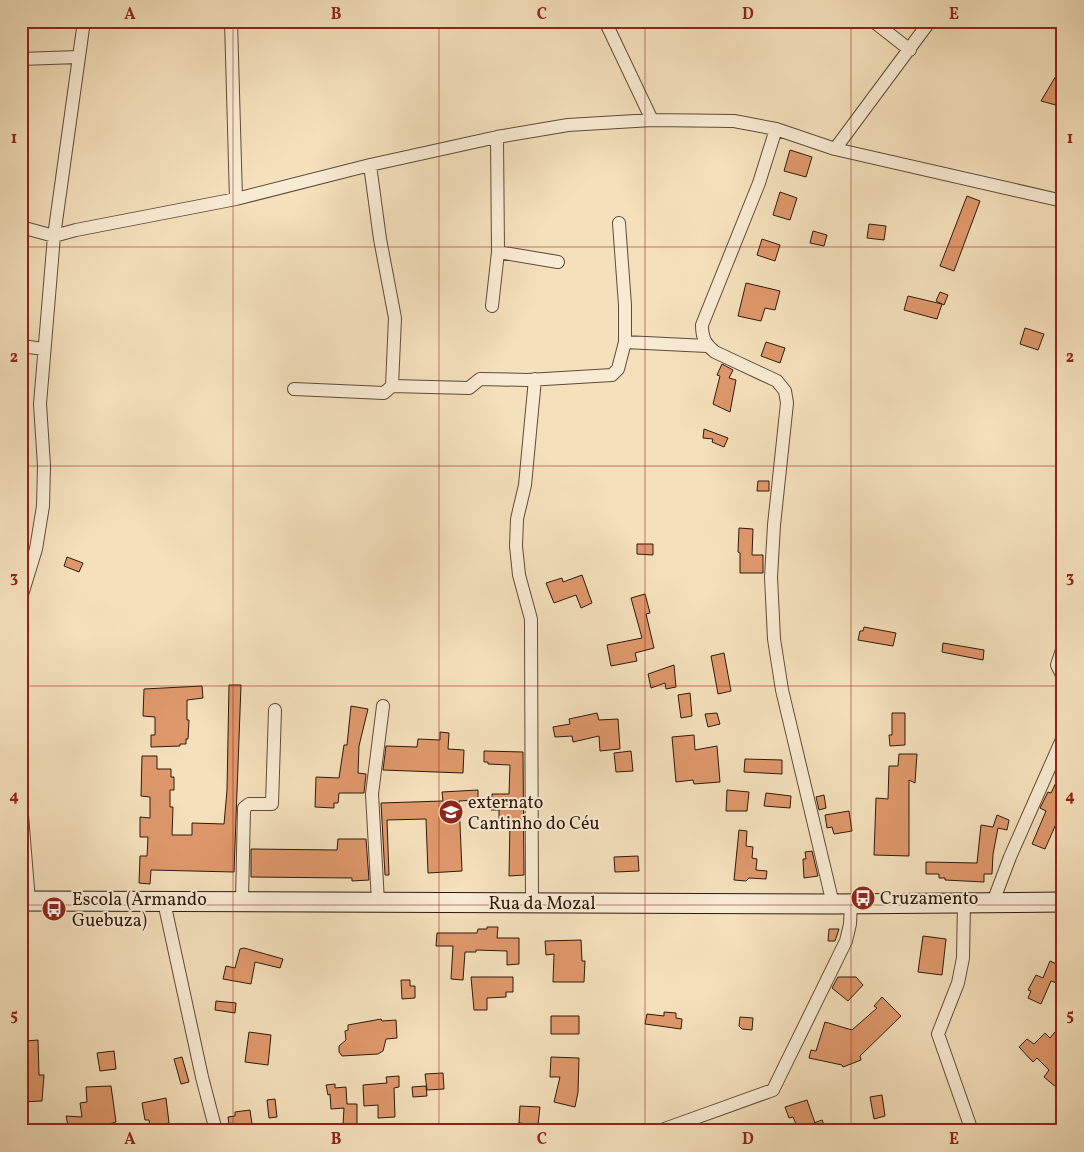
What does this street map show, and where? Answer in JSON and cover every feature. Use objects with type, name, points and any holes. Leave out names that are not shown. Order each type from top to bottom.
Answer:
[{"type":"main road","name":"Rua da Mozal","points":[[25,901],[842,904],[1063,902]]},
{"type":"street","points":[[21,598],[36,549],[43,506],[44,466],[40,404],[44,349],[54,236],[84,21]]},
{"type":"street","points":[[231,21],[236,199]]},
{"type":"street","points":[[605,21],[652,120]]},
{"type":"street","points":[[873,21],[910,50]]},
{"type":"street","points":[[835,149],[930,21]]},
{"type":"street","points":[[21,59],[78,57]]},
{"type":"street","points":[[21,227],[54,236],[236,199],[370,165],[497,137],[568,125],[652,120],[734,121],[776,128],[835,149],[1063,201]]},
{"type":"street","points":[[663,1130],[773,1090],[846,941],[850,924],[842,904],[782,690],[774,639],[772,577],[774,525],[787,403],[785,391],[777,381],[715,352],[707,346],[702,336],[702,325],[759,183],[776,128]]},
{"type":"street","points":[[492,306],[498,252],[497,137]]},
{"type":"street","points":[[294,389],[384,394],[392,386],[395,318],[380,239],[370,165]]},
{"type":"street","points":[[392,386],[469,388],[480,378],[535,379],[612,375],[618,369],[625,342],[626,305],[619,223]]},
{"type":"street","points":[[498,252],[558,262]]},
{"type":"street","points":[[625,342],[707,346]]},
{"type":"street","points":[[21,346],[44,349]]},
{"type":"street","points":[[532,903],[531,619],[519,575],[516,546],[517,519],[524,485],[535,379]]},
{"type":"street","points":[[1063,647],[1057,665],[1063,677]]},
{"type":"street","points":[[378,902],[372,794],[383,706]]},
{"type":"street","points":[[242,901],[244,808],[249,804],[272,804],[274,710]]},
{"type":"street","points":[[992,902],[1063,737]]},
{"type":"street","points":[[21,803],[25,901]]},
{"type":"street","points":[[164,902],[202,1077],[216,1131]]},
{"type":"street","points":[[964,902],[963,958],[958,983],[938,1034],[972,1131]]},
{"type":"building","points":[[1063,64],[1063,107],[1041,101]]},
{"type":"building","points":[[790,150],[812,157],[806,177],[784,171]]},
{"type":"building","points":[[780,192],[797,198],[790,220],[773,215]]},
{"type":"building","points":[[967,196],[980,201],[954,271],[940,266]]},
{"type":"building","points":[[869,224],[886,226],[884,240],[867,238]]},
{"type":"building","points":[[813,231],[827,235],[824,246],[810,243]]},
{"type":"building","points":[[762,239],[780,245],[775,261],[757,255]]},
{"type":"building","points":[[746,283],[780,291],[775,310],[765,308],[761,321],[738,316]]},
{"type":"building","points":[[940,292],[948,295],[944,305],[936,301]]},
{"type":"building","points":[[908,296],[942,304],[937,319],[904,310]]},
{"type":"building","points":[[1025,328],[1044,334],[1038,350],[1020,344]]},
{"type":"building","points":[[766,342],[785,348],[780,363],[761,356]]},
{"type":"building","points":[[722,364],[733,370],[729,378],[736,380],[730,412],[713,404],[720,376],[717,375]]},
{"type":"building","points":[[704,429],[728,438],[724,447],[712,442],[713,439],[703,438]]},
{"type":"building","points":[[758,481],[769,481],[769,491],[757,491]]},
{"type":"building","points":[[739,528],[753,529],[752,555],[763,555],[763,573],[740,573],[740,553],[738,552]]},
{"type":"building","points":[[637,544],[653,544],[653,555],[637,554]]},
{"type":"building","points":[[67,557],[83,563],[79,572],[64,566]]},
{"type":"building","points":[[582,575],[592,603],[581,608],[576,595],[554,603],[546,583],[562,578],[563,582]]},
{"type":"building","points":[[645,594],[650,613],[646,614],[654,648],[635,653],[637,661],[611,666],[607,645],[642,638],[631,598]]},
{"type":"building","points":[[864,627],[896,633],[893,646],[858,640],[860,631],[863,631]]},
{"type":"building","points":[[943,643],[984,650],[983,660],[942,652]]},
{"type":"building","points":[[724,653],[731,691],[718,694],[711,656]]},
{"type":"building","points":[[674,665],[676,687],[666,689],[665,683],[651,688],[648,674]]},
{"type":"building","points":[[229,685],[241,685],[234,872],[151,870],[150,884],[139,883],[140,856],[147,856],[148,837],[140,837],[140,817],[150,818],[150,797],[141,796],[142,756],[157,756],[157,769],[171,769],[171,777],[174,777],[174,790],[170,790],[170,807],[173,807],[172,835],[192,835],[192,823],[224,824],[227,790]]},
{"type":"building","points":[[202,686],[203,698],[187,700],[187,720],[189,720],[186,744],[151,747],[151,735],[155,735],[155,717],[143,716],[144,689]]},
{"type":"building","points":[[690,693],[692,716],[681,718],[678,695]]},
{"type":"building","points":[[351,706],[368,709],[359,746],[358,773],[366,774],[364,793],[339,793],[338,803],[334,803],[334,808],[315,807],[316,777],[339,778],[344,745],[347,745]]},
{"type":"building","points":[[597,713],[599,720],[618,719],[620,749],[600,751],[599,736],[573,742],[572,736],[555,737],[553,727],[570,724],[569,719]]},
{"type":"building","points":[[717,713],[720,724],[708,727],[705,714]]},
{"type":"building","points":[[892,713],[905,713],[905,745],[890,746],[889,735],[892,735]]},
{"type":"building","points":[[440,732],[449,733],[448,749],[464,750],[463,773],[383,770],[386,746],[417,747],[418,739],[440,740]]},
{"type":"building","points":[[694,735],[695,750],[717,746],[720,782],[694,784],[693,780],[676,782],[672,737]]},
{"type":"building","points":[[484,751],[523,752],[524,875],[509,876],[510,821],[499,821],[499,810],[491,810],[492,794],[509,794],[510,765],[488,764],[488,762],[484,762]]},
{"type":"building","points":[[631,751],[633,771],[616,772],[614,753]]},
{"type":"building","points":[[899,754],[917,754],[915,783],[909,780],[909,856],[874,855],[876,798],[888,799],[889,766],[898,766]]},
{"type":"building","points":[[745,759],[782,760],[782,774],[744,772]]},
{"type":"building","points":[[1063,768],[1063,808],[1045,849],[1032,844],[1046,811],[1040,808],[1048,792],[1051,793]]},
{"type":"building","points":[[478,790],[478,800],[459,801],[462,871],[428,873],[426,819],[387,820],[389,875],[385,875],[381,803],[443,801],[442,792]]},
{"type":"building","points":[[727,790],[749,792],[747,811],[726,811]]},
{"type":"building","points":[[766,793],[791,796],[790,808],[764,806]]},
{"type":"building","points":[[824,795],[826,808],[819,810],[816,797]]},
{"type":"building","points":[[849,811],[852,831],[834,834],[832,827],[827,828],[825,815]]},
{"type":"building","points":[[997,815],[1009,820],[1007,830],[998,828],[993,854],[992,874],[984,874],[984,882],[945,880],[945,878],[939,878],[939,874],[926,874],[926,862],[977,863],[981,825],[993,827]]},
{"type":"building","points":[[739,830],[747,831],[746,846],[753,847],[752,858],[757,859],[756,870],[767,871],[766,879],[749,878],[746,881],[734,880]]},
{"type":"building","points":[[338,839],[366,839],[369,880],[352,881],[352,878],[251,877],[251,849],[337,850]]},
{"type":"building","points":[[812,851],[818,876],[804,878],[803,859],[806,859],[805,852]]},
{"type":"building","points":[[638,856],[639,871],[615,872],[614,857]]},
{"type":"building","points":[[487,927],[498,927],[497,938],[519,938],[519,964],[507,965],[507,951],[476,950],[476,952],[465,952],[463,980],[451,979],[453,946],[436,946],[437,933],[477,933],[478,929],[487,929]]},
{"type":"building","points":[[829,929],[839,929],[835,941],[828,941]]},
{"type":"building","points":[[923,936],[946,939],[942,975],[918,972]]},
{"type":"building","points":[[581,940],[582,961],[585,961],[584,982],[553,982],[554,954],[546,955],[545,941]]},
{"type":"building","points":[[244,948],[283,959],[280,968],[255,962],[251,984],[223,979],[226,966],[235,968],[240,949]]},
{"type":"building","points":[[1050,961],[1063,967],[1063,985],[1051,981],[1041,1004],[1028,998],[1031,991],[1028,990],[1036,975],[1043,978]]},
{"type":"building","points":[[471,977],[513,977],[513,992],[506,992],[506,997],[487,998],[487,1010],[474,1010]]},
{"type":"building","points":[[838,977],[856,977],[863,985],[848,1001],[832,988]]},
{"type":"building","points":[[401,980],[410,980],[410,986],[415,986],[415,998],[402,999]]},
{"type":"building","points":[[882,997],[901,1016],[860,1056],[861,1060],[843,1067],[842,1065],[809,1058],[811,1050],[816,1051],[825,1022],[852,1030],[877,1008],[874,1006]]},
{"type":"building","points":[[216,1001],[236,1003],[235,1013],[215,1010]]},
{"type":"building","points":[[664,1012],[676,1013],[676,1018],[682,1019],[681,1029],[645,1024],[647,1014],[664,1016]]},
{"type":"building","points":[[551,1016],[579,1016],[579,1034],[551,1034]]},
{"type":"building","points":[[740,1017],[753,1018],[752,1030],[742,1029],[739,1026]]},
{"type":"building","points":[[381,1019],[382,1021],[396,1020],[397,1038],[386,1039],[383,1051],[378,1054],[342,1056],[339,1052],[339,1046],[346,1040],[345,1031],[348,1030],[348,1025]]},
{"type":"building","points":[[249,1032],[271,1035],[268,1065],[245,1062]]},
{"type":"building","points":[[1055,1032],[1063,1039],[1063,1058],[1058,1065],[1063,1069],[1063,1093],[1044,1077],[1049,1070],[1037,1058],[1033,1062],[1019,1047],[1027,1039],[1034,1044],[1045,1033],[1050,1038]]},
{"type":"building","points":[[38,1040],[39,1075],[44,1075],[42,1101],[21,1102],[21,1078],[26,1078],[25,1041]]},
{"type":"building","points":[[114,1051],[116,1069],[100,1071],[97,1053]]},
{"type":"building","points":[[182,1057],[189,1082],[181,1084],[174,1059]]},
{"type":"building","points":[[551,1057],[579,1058],[578,1092],[575,1107],[554,1102],[560,1077],[550,1077]]},
{"type":"building","points":[[443,1073],[444,1089],[427,1090],[425,1074]]},
{"type":"building","points":[[399,1076],[399,1087],[394,1088],[395,1117],[378,1118],[378,1105],[364,1106],[363,1085],[387,1083],[386,1077]]},
{"type":"building","points":[[335,1084],[335,1088],[346,1087],[347,1104],[357,1104],[357,1126],[343,1125],[344,1108],[331,1109],[330,1094],[328,1095],[326,1085]]},
{"type":"building","points":[[111,1086],[116,1122],[84,1131],[69,1131],[66,1116],[82,1117],[80,1103],[87,1102],[86,1087]]},
{"type":"building","points":[[426,1086],[427,1096],[413,1097],[412,1087]]},
{"type":"building","points":[[882,1095],[885,1116],[874,1119],[870,1097]]},
{"type":"building","points":[[166,1098],[169,1123],[150,1127],[149,1120],[145,1120],[142,1103]]},
{"type":"building","points":[[275,1099],[277,1117],[269,1118],[267,1100]]},
{"type":"building","points":[[807,1100],[815,1123],[798,1129],[793,1117],[789,1118],[785,1107]]},
{"type":"building","points":[[520,1106],[540,1107],[538,1125],[519,1123]]},
{"type":"building","points":[[250,1110],[252,1124],[248,1125],[248,1131],[230,1131],[228,1117],[235,1116],[235,1112]]},
{"type":"building","points":[[822,1120],[827,1131],[818,1131],[814,1123]]},
{"type":"place","name":"externato Cantinho do Céu","points":[[451,812]]},
{"type":"place","name":"Cruzamento","points":[[863,898]]},
{"type":"place","name":"Escola (Armando Guebuza)","points":[[54,909]]}]
